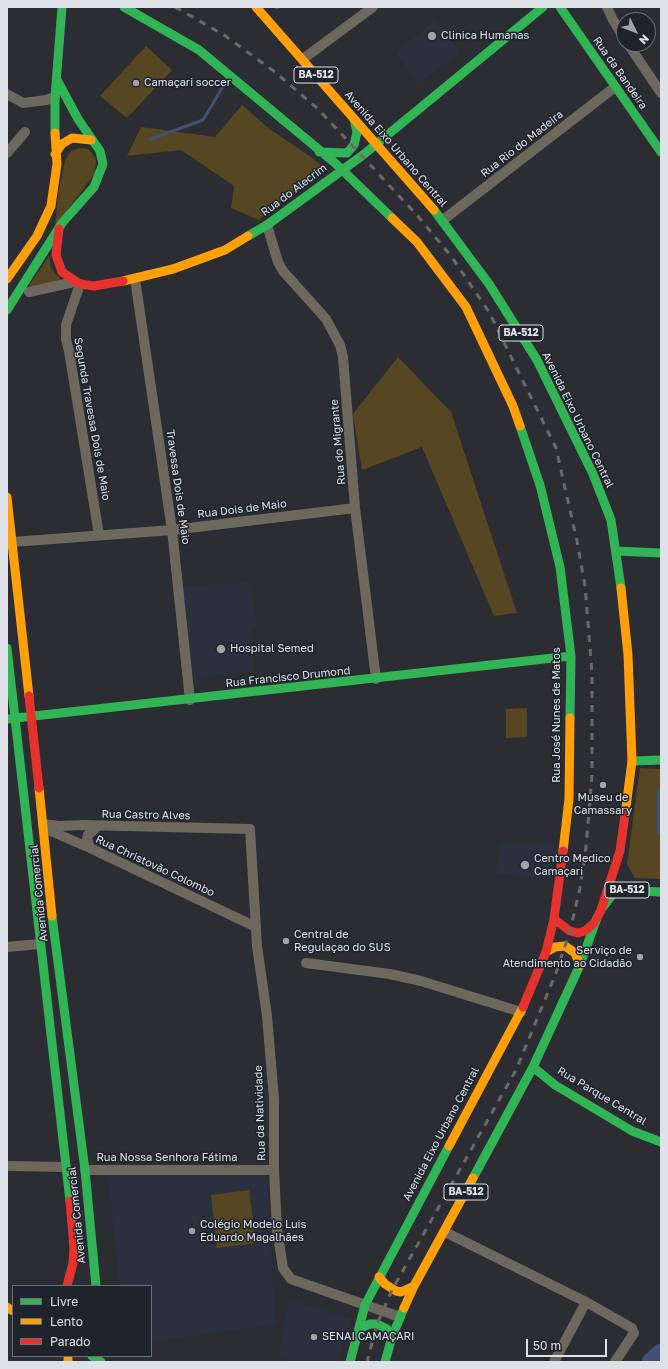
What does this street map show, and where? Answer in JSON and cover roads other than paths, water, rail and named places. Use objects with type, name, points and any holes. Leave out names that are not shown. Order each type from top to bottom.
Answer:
[{"type":"main road","points":[[7,279],[37,236],[51,206],[57,164],[55,97],[62,7]]},
{"type":"main road","points":[[124,7],[199,50],[342,170]]},
{"type":"main road","name":"Avenida Eixo Urbano Central","points":[[256,7],[443,220],[489,284],[538,362],[593,474],[611,520],[628,655],[632,761],[620,851],[601,910]]},
{"type":"main road","name":"Rua do Alecrim","points":[[77,283],[94,286],[135,279],[225,250],[267,225],[342,170],[376,144],[543,7]]},
{"type":"main road","name":"Rua da Bandeira","points":[[560,7],[661,152]]},
{"type":"main road","points":[[7,310],[58,229],[92,191],[100,176],[103,164],[102,155],[91,140],[57,80]]},
{"type":"main road","points":[[320,152],[341,154],[347,153],[354,146],[357,132],[354,119]]},
{"type":"main road","points":[[56,154],[62,144],[72,138],[91,140]]},
{"type":"main road","name":"Rua José Nunes de Matos","points":[[342,170],[417,242],[466,307],[513,406],[540,486],[560,567],[571,656],[569,799],[554,919]]},
{"type":"main road","points":[[58,229],[56,248],[58,265],[62,272],[77,283]]},
{"type":"main road","name":"Avenida Comercial","points":[[7,497],[54,929],[85,1170],[96,1285]]},
{"type":"main road","points":[[616,551],[661,553]]},
{"type":"main road","name":"Avenida Comercial","points":[[7,648],[11,719],[30,840],[40,944],[74,1248],[73,1263],[66,1285]]},
{"type":"main road","name":"Rua Francisco Drumond","points":[[11,719],[571,656]]},
{"type":"main road","points":[[632,761],[661,760]]},
{"type":"main road","points":[[30,840],[44,830]]},
{"type":"main road","name":"BA-512","points":[[385,1362],[400,1316],[414,1286],[445,1232],[533,1067],[580,965],[594,923],[601,910],[613,894],[622,890],[661,892]]},
{"type":"main road","points":[[554,919],[570,931],[578,933],[585,931],[594,923]]},
{"type":"main road","name":"Avenida Eixo Urbano Central","points":[[350,1362],[365,1305],[379,1276],[521,1012],[546,952],[554,919]]},
{"type":"main road","points":[[546,952],[555,947],[565,946],[575,953],[580,965]]},
{"type":"main road","name":"Rua Parque Central","points":[[533,1067],[555,1084],[632,1131],[661,1142]]},
{"type":"main road","points":[[379,1276],[385,1284],[396,1292],[401,1292],[414,1286]]},
{"type":"main road","points":[[360,1328],[370,1324],[377,1324],[387,1329],[392,1337]]},
{"type":"street","points":[[303,59],[373,7]]},
{"type":"street","points":[[607,7],[616,25]]},
{"type":"street","points":[[633,52],[652,82],[661,93]]},
{"type":"street","name":"Rua Rio do Madeira","points":[[443,220],[615,87]]},
{"type":"street","points":[[7,94],[23,103],[46,100],[55,97]]},
{"type":"street","points":[[7,153],[25,132]]},
{"type":"street","name":"Rua do Migrante","points":[[267,225],[278,262],[283,271],[326,319],[340,345],[344,366],[355,508],[376,679]]},
{"type":"street","points":[[7,261],[13,270]]},
{"type":"street","name":"Travessa Dois de Maio","points":[[135,279],[172,530],[190,700]]},
{"type":"street","points":[[30,292],[77,283]]},
{"type":"street","name":"Segunda Travessa Dois de Maio","points":[[77,283],[66,326],[66,339],[99,535]]},
{"type":"street","name":"Rua Dois de Maio","points":[[13,542],[172,530],[355,508]]},
{"type":"street","name":"Rua Castro Alves","points":[[44,830],[59,826],[250,829]]},
{"type":"street","points":[[90,848],[87,839],[88,836],[98,826]]},
{"type":"street","name":"Rua da Natividade","points":[[250,829],[256,927],[267,1016],[274,1099],[274,1170],[277,1229],[283,1268],[286,1274],[291,1278],[400,1316]]},
{"type":"street","name":"Rua Christovão Colombo","points":[[44,830],[90,848],[256,927]]},
{"type":"street","points":[[7,947],[40,944]]},
{"type":"street","points":[[306,963],[390,974],[421,981],[521,1012]]},
{"type":"street","points":[[7,1166],[66,1167]]},
{"type":"street","name":"Rua Nossa Senhora Fátima","points":[[85,1170],[274,1170]]},
{"type":"street","points":[[445,1232],[586,1302],[632,1328],[634,1330],[615,1362]]},
{"type":"street","points":[[554,1362],[586,1302]]},
{"type":"water","points":[[657,788],[661,789],[661,834],[657,835]]},
{"type":"waterway","points":[[151,139],[203,120],[224,85]]},
{"type":"waterway","points":[[651,1362],[661,1353]]},
{"type":"railway","points":[[175,7],[224,35],[275,72],[318,109],[416,214],[451,256],[489,312],[556,448],[577,541],[585,586],[592,673],[592,775],[586,847],[580,888],[570,931],[556,973],[516,1070],[392,1290],[377,1324],[367,1362]]},
{"type":"place","name":"Clinica Humanas","points":[[432,36]]},
{"type":"place","name":"Camaçari soccer","points":[[136,83]]},
{"type":"place","name":"Hospital Semed","points":[[221,649]]},
{"type":"place","name":"Museu de Camassary","points":[[603,785]]},
{"type":"place","name":"Centro Medico Camaçari","points":[[525,865]]},
{"type":"place","name":"Central de Regulaçao do SUS","points":[[286,941]]},
{"type":"place","name":"Serviço de Atendimento ao Cidadão","points":[[640,957]]},
{"type":"place","name":"Colégio Modelo Luis Eduardo Magalhães","points":[[192,1231]]},
{"type":"place","name":"SENAI CAMAÇARI","points":[[314,1337]]}]
